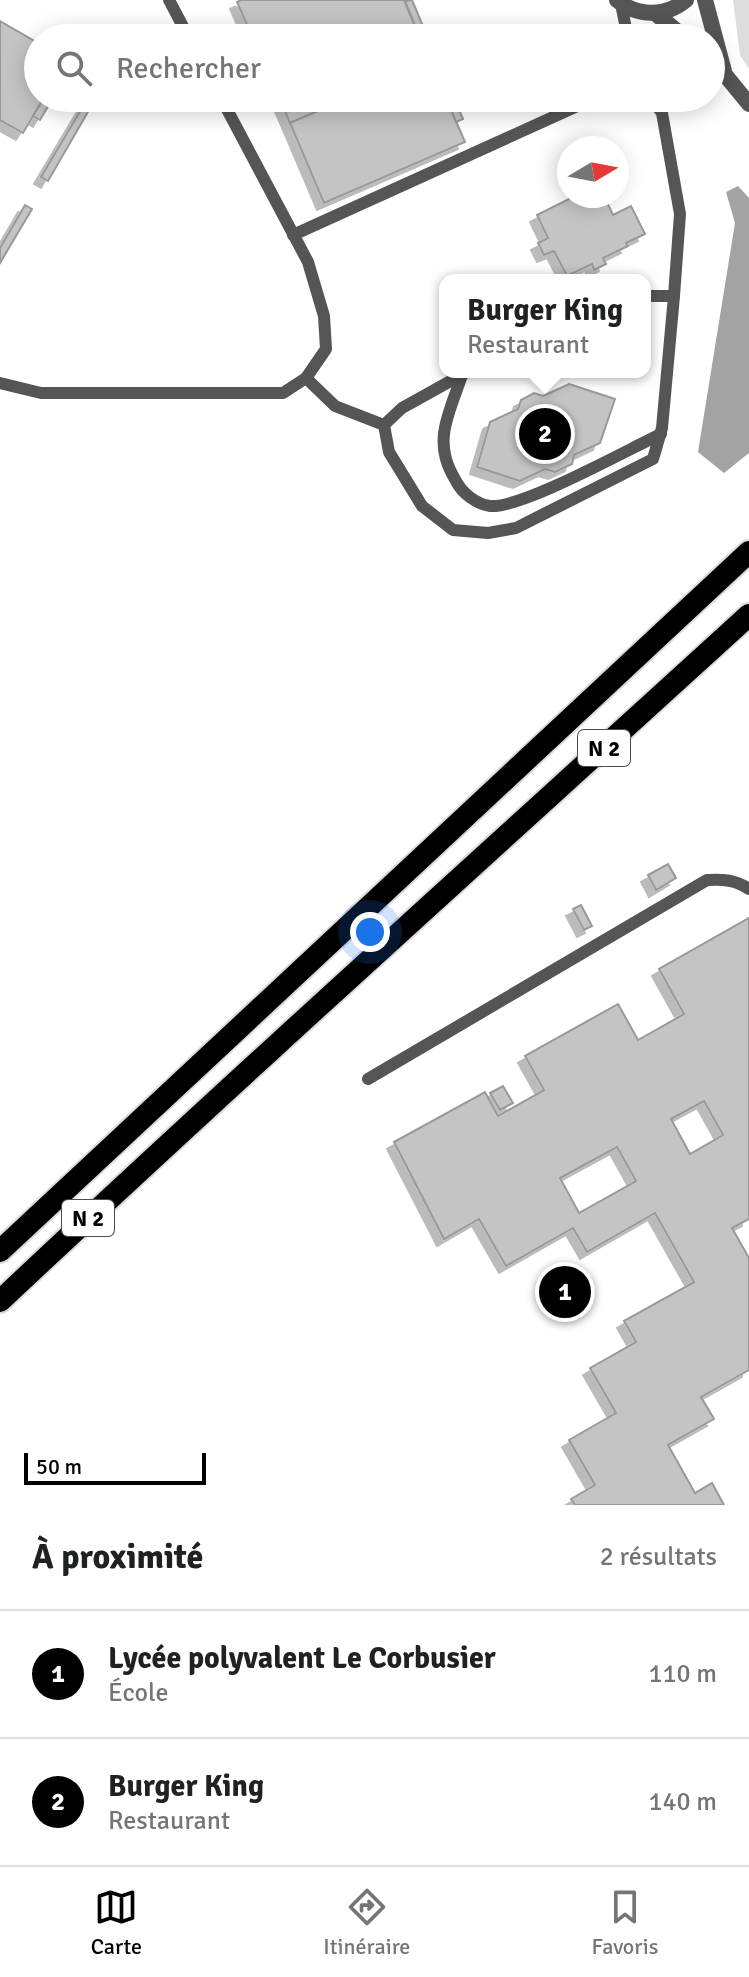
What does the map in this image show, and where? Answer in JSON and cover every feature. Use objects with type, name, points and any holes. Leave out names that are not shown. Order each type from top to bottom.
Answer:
[{"type":"highway","name":"N 2","points":[[0,1251],[749,552]]},
{"type":"highway","name":"N 2","points":[[0,1301],[175,1136],[749,615]]},
{"type":"street","points":[[619,2],[637,11],[655,13],[670,10],[686,0]]},
{"type":"street","points":[[705,0],[709,24]]},
{"type":"street","points":[[655,13],[668,24]]},
{"type":"street","points":[[725,75],[749,104]]},
{"type":"lane","points":[[169,0],[182,24]]},
{"type":"lane","points":[[619,2],[624,24]]},
{"type":"lane","points":[[0,383],[41,393],[283,393],[306,378],[326,349],[325,325],[308,262],[228,112]]},
{"type":"lane","points":[[293,235],[567,112]]},
{"type":"lane","points":[[384,425],[389,452],[422,506],[453,530],[488,533],[516,528],[653,459],[661,434],[680,214],[662,113]]},
{"type":"lane","points":[[651,296],[674,296]]},
{"type":"lane","points":[[306,378],[335,406],[384,425]]},
{"type":"lane","points":[[384,425],[402,408],[458,378]]},
{"type":"lane","points":[[464,378],[444,432],[443,453],[459,487],[473,500],[489,506],[516,503],[661,434]]},
{"type":"lane","points":[[368,1079],[707,880],[722,879],[740,883],[749,889]]},
{"type":"shaded area","points":[[733,0],[749,0],[749,69],[740,55]]},
{"type":"shaded area","points":[[738,186],[749,198],[749,453],[724,473],[698,452],[735,223],[726,192]]},
{"type":"building","points":[[404,0],[414,24],[247,24],[237,2]]},
{"type":"building","points":[[412,0],[422,24],[414,24],[405,1]]},
{"type":"building","points":[[0,21],[24,35],[24,112],[36,112],[23,133],[0,120]]},
{"type":"building","points":[[35,112],[45,112],[40,120],[33,116]]},
{"type":"building","points":[[80,112],[88,112],[48,181],[41,177]]},
{"type":"building","points":[[285,112],[316,112],[290,123]]},
{"type":"building","points":[[316,112],[452,112],[465,142],[324,203],[290,123]]},
{"type":"building","points":[[452,112],[460,112],[463,119],[456,122]]},
{"type":"building","points":[[25,205],[32,209],[0,263],[0,248]]},
{"type":"building","points":[[557,205],[557,208],[610,208],[613,215],[631,206],[645,234],[603,258],[606,264],[594,270],[592,264],[571,274],[566,274],[554,251],[544,255],[538,243],[548,238],[537,215]]},
{"type":"building","points":[[569,384],[615,399],[600,443],[574,455],[572,464],[555,472],[545,469],[520,481],[477,467],[490,422],[518,409],[521,400],[534,393],[543,396]]},
{"type":"building","points":[[668,864],[676,878],[656,890],[648,875]]},
{"type":"building","points":[[581,905],[592,926],[584,930],[573,909]]},
{"type":"building","points":[[749,918],[749,1219],[732,1228],[749,1258],[749,1370],[701,1397],[714,1419],[668,1445],[695,1493],[712,1483],[724,1505],[575,1505],[571,1499],[595,1485],[569,1440],[616,1413],[590,1368],[636,1342],[624,1321],[694,1282],[655,1213],[587,1252],[573,1228],[506,1266],[479,1219],[444,1239],[394,1142],[485,1092],[498,1116],[544,1090],[525,1056],[618,1004],[638,1040],[684,1014],[659,969]],"holes":[[[704,1101],[723,1135],[690,1154],[671,1119]],[[617,1147],[636,1181],[579,1213],[560,1178]]]},
{"type":"building","points":[[503,1086],[513,1103],[500,1110],[490,1093]]},
{"type":"place","name":"Burger King","points":[[545,434]]},
{"type":"place","name":"Lycée polyvalent Le Corbusier","points":[[565,1292]]}]
